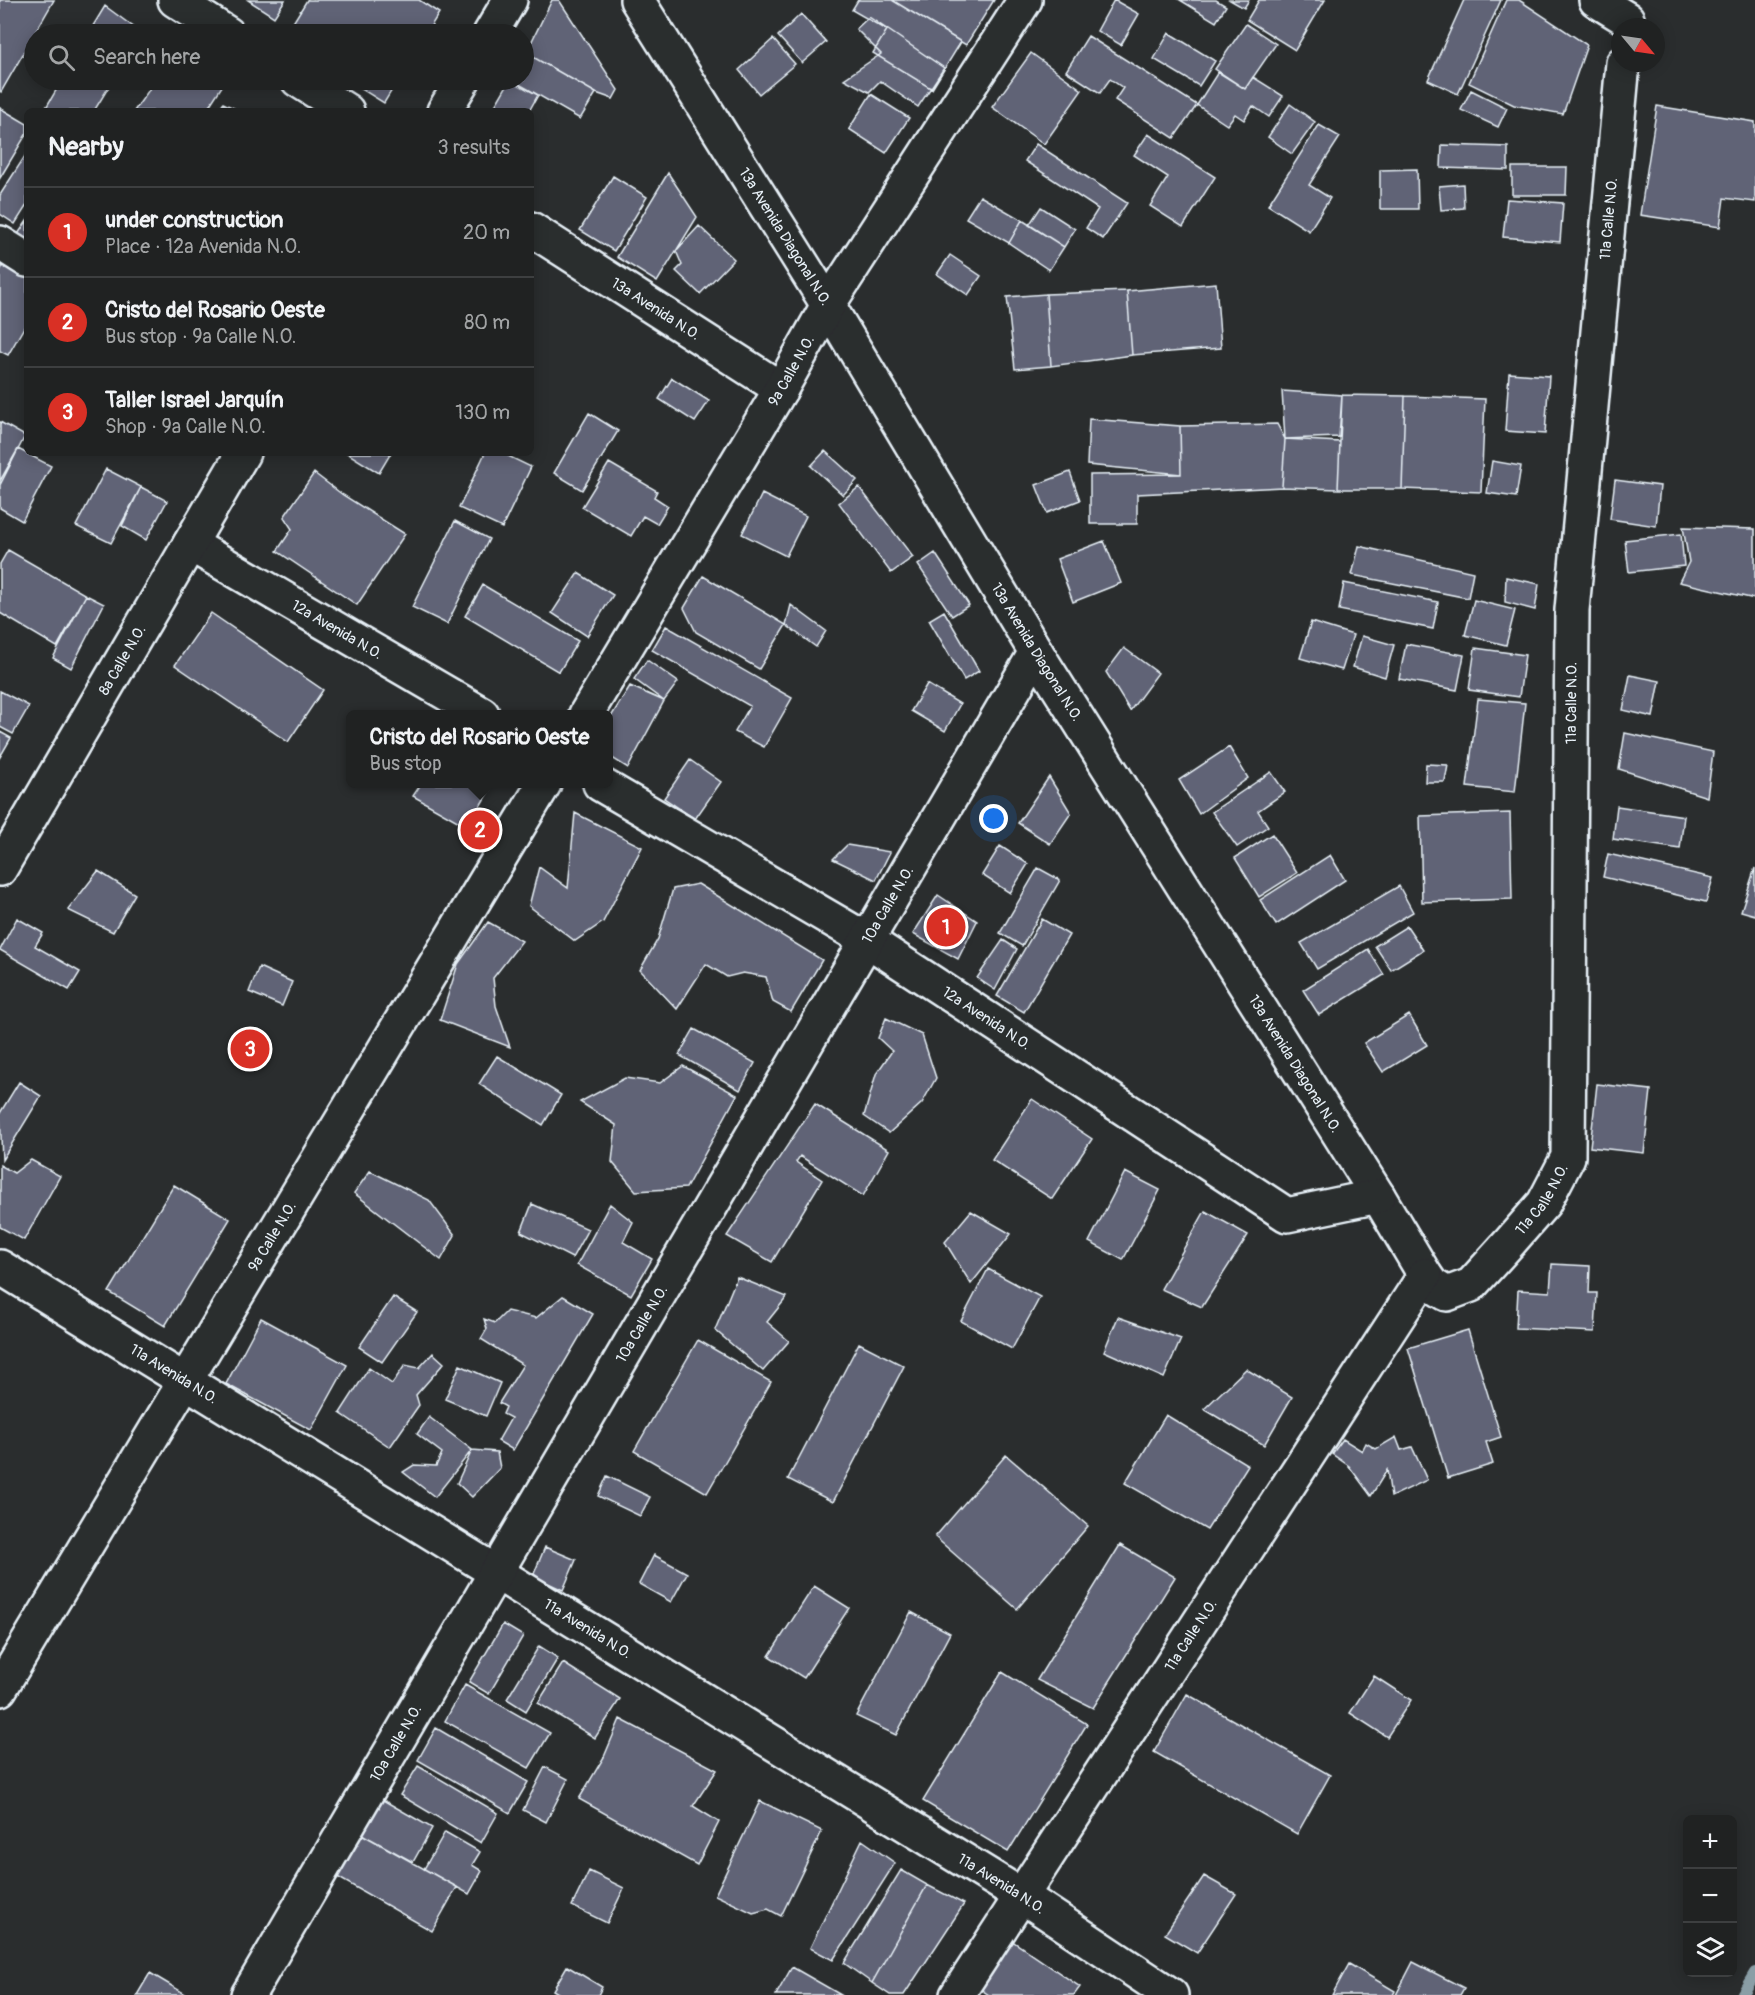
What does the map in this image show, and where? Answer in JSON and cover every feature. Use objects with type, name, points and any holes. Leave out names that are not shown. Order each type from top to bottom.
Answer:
[{"type":"street","points":[[175,0],[212,24]]},
{"type":"street","points":[[496,24],[510,0]]},
{"type":"street","name":"13a Avenida Diagonal N.O.","points":[[637,0],[828,305],[1036,652],[1378,1196],[1436,1284]]},
{"type":"street","name":"9a Calle N.O.","points":[[588,710],[781,389],[828,305],[1025,0]]},
{"type":"street","points":[[1596,0],[1628,15]]},
{"type":"street","name":"11a Calle N.O.","points":[[957,1995],[1436,1284],[1471,1285],[1544,1203],[1568,1157],[1572,610],[1622,72]]},
{"type":"street","points":[[314,90],[342,108]]},
{"type":"street","points":[[446,108],[457,90]]},
{"type":"street","name":"13a Avenida N.O.","points":[[534,231],[781,389]]},
{"type":"street","points":[[0,243],[24,258]]},
{"type":"street","name":"8a Calle N.O.","points":[[0,869],[241,456]]},
{"type":"street","name":"12a Avenida N.O.","points":[[190,544],[475,710]]},
{"type":"street","name":"10a Calle N.O.","points":[[248,1995],[1036,652]]},
{"type":"street","name":"9a Calle N.O.","points":[[0,1689],[541,788]]},
{"type":"street","name":"12a Avenida N.O.","points":[[609,788],[867,940],[1287,1215],[1378,1196]]},
{"type":"street","name":"11a Avenida N.O.","points":[[0,1267],[1022,1896],[1171,1995]]},
{"type":"building","points":[[0,0],[54,0],[40,24],[24,24],[24,52],[0,91]]},
{"type":"building","points":[[248,0],[285,0],[274,17]]},
{"type":"building","points":[[307,0],[419,0],[439,13],[432,24],[292,24]]},
{"type":"building","points":[[552,0],[559,0],[618,90],[613,99],[596,93],[534,58],[534,37]]},
{"type":"building","points":[[858,0],[892,0],[961,42],[932,89],[873,53],[887,30],[852,10]]},
{"type":"building","points":[[892,0],[994,0],[966,45]]},
{"type":"building","points":[[1114,0],[1139,14],[1121,45],[1097,31]]},
{"type":"building","points":[[1180,0],[1216,0],[1226,6],[1216,22]]},
{"type":"building","points":[[1230,0],[1249,0],[1244,8]]},
{"type":"building","points":[[1259,0],[1325,0],[1295,50],[1247,20]]},
{"type":"building","points":[[1464,0],[1501,0],[1458,94],[1428,80]]},
{"type":"building","points":[[1506,0],[1519,0],[1587,45],[1563,114],[1514,105],[1469,83]]},
{"type":"building","points":[[105,6],[129,24],[94,24]]},
{"type":"building","points":[[801,14],[826,42],[802,63],[778,36]]},
{"type":"building","points":[[869,17],[944,68],[918,107],[880,81],[869,92],[844,79],[881,54],[856,29]]},
{"type":"building","points":[[1246,24],[1276,44],[1245,89],[1215,69]]},
{"type":"building","points":[[1169,33],[1215,61],[1199,86],[1154,59]]},
{"type":"building","points":[[1088,36],[1197,105],[1174,138],[1115,100],[1123,88],[1110,79],[1100,93],[1066,71]]},
{"type":"building","points":[[773,39],[795,64],[759,94],[739,70]]},
{"type":"building","points":[[1031,53],[1082,90],[1044,144],[992,107]]},
{"type":"building","points":[[534,58],[596,93],[580,119],[529,90],[534,90]]},
{"type":"building","points":[[1218,72],[1245,89],[1253,77],[1283,96],[1269,117],[1253,106],[1244,120],[1235,114],[1227,125],[1197,105]]},
{"type":"building","points":[[56,90],[107,90],[96,108],[46,108]]},
{"type":"building","points":[[149,90],[220,90],[208,108],[136,108]]},
{"type":"building","points":[[363,90],[392,90],[384,103]]},
{"type":"building","points":[[504,90],[529,90],[538,95],[531,108],[494,108]]},
{"type":"building","points":[[1471,90],[1507,108],[1498,127],[1461,110]]},
{"type":"building","points":[[871,94],[909,118],[886,153],[849,129]]},
{"type":"building","points":[[223,103],[234,108],[220,108]]},
{"type":"building","points":[[1290,104],[1315,122],[1292,154],[1268,137]]},
{"type":"building","points":[[1657,106],[1755,122],[1755,202],[1724,198],[1720,227],[1640,215]]},
{"type":"building","points":[[0,108],[24,122],[24,138],[0,178]]},
{"type":"building","points":[[1319,125],[1340,137],[1309,185],[1330,198],[1309,231],[1268,205]]},
{"type":"building","points":[[1148,134],[1215,177],[1183,227],[1150,206],[1168,177],[1134,155]]},
{"type":"building","points":[[1036,144],[1127,203],[1103,239],[1086,228],[1098,209],[1025,161]]},
{"type":"building","points":[[1442,145],[1508,147],[1508,170],[1441,168]]},
{"type":"building","points":[[24,158],[24,210],[15,224],[0,214],[0,195]]},
{"type":"building","points":[[1512,167],[1567,167],[1566,195],[1512,195]]},
{"type":"building","points":[[1417,169],[1418,209],[1380,209],[1380,170]]},
{"type":"building","points":[[668,173],[697,217],[657,282],[617,257]]},
{"type":"building","points":[[613,176],[647,197],[614,251],[580,230]]},
{"type":"building","points":[[1463,184],[1464,208],[1441,210],[1439,186]]},
{"type":"building","points":[[980,196],[1022,220],[1009,243],[966,218]]},
{"type":"building","points":[[1507,199],[1563,203],[1560,242],[1503,237]]},
{"type":"building","points":[[1041,207],[1075,229],[1064,247],[1029,225]]},
{"type":"building","points":[[1022,220],[1064,247],[1049,270],[1009,243]]},
{"type":"building","points":[[24,225],[24,238],[18,234]]},
{"type":"building","points":[[699,226],[734,259],[700,294],[676,271],[682,265],[676,251]]},
{"type":"building","points":[[950,255],[981,276],[968,295],[937,274]]},
{"type":"building","points":[[8,257],[24,266],[24,327],[8,355],[0,351],[0,271]]},
{"type":"building","points":[[1216,283],[1221,348],[1132,355],[1127,291]]},
{"type":"building","points":[[1127,291],[1132,355],[1051,366],[1046,294]]},
{"type":"building","points":[[1046,294],[1051,366],[1015,369],[1007,297]]},
{"type":"building","points":[[1509,373],[1549,376],[1545,434],[1505,431]]},
{"type":"building","points":[[672,378],[709,401],[695,422],[659,399]]},
{"type":"building","points":[[1282,391],[1342,395],[1339,437],[1285,439]]},
{"type":"building","points":[[1342,395],[1405,396],[1402,489],[1338,489]]},
{"type":"building","points":[[1405,396],[1485,399],[1481,492],[1402,489]]},
{"type":"building","points":[[589,413],[618,431],[582,490],[554,473]]},
{"type":"building","points":[[1089,419],[1180,426],[1181,474],[1087,465]]},
{"type":"building","points":[[0,422],[24,435],[24,438],[0,485]]},
{"type":"building","points":[[1277,424],[1285,439],[1282,487],[1137,494],[1137,524],[1090,524],[1090,475],[1181,474],[1180,426]]},
{"type":"building","points":[[1285,439],[1340,442],[1338,489],[1282,487]]},
{"type":"building","points":[[18,449],[24,452],[24,456],[32,456],[51,466],[22,521],[0,508],[0,481]]},
{"type":"building","points":[[825,451],[857,480],[843,495],[811,466]]},
{"type":"building","points":[[352,456],[389,456],[379,473]]},
{"type":"building","points":[[484,456],[508,456],[531,467],[502,528],[459,508]]},
{"type":"building","points":[[1492,461],[1521,466],[1516,497],[1487,493]]},
{"type":"building","points":[[609,463],[657,491],[654,497],[668,506],[657,524],[643,516],[631,536],[582,507]]},
{"type":"building","points":[[106,469],[141,487],[111,543],[76,526]]},
{"type":"building","points":[[1070,472],[1080,500],[1047,513],[1036,485]]},
{"type":"building","points":[[314,473],[343,495],[405,534],[357,605],[277,551],[292,529],[284,517]]},
{"type":"building","points":[[1615,480],[1660,486],[1656,526],[1610,519]]},
{"type":"building","points":[[141,487],[167,501],[146,540],[122,526]]},
{"type":"building","points":[[859,487],[913,557],[891,573],[839,503]]},
{"type":"building","points":[[762,494],[806,516],[786,556],[742,534]]},
{"type":"building","points":[[455,521],[489,539],[447,624],[412,607]]},
{"type":"building","points":[[1683,527],[1755,529],[1755,599],[1679,582],[1689,562]]},
{"type":"building","points":[[1681,534],[1684,566],[1629,572],[1625,540]]},
{"type":"building","points":[[1104,541],[1121,583],[1073,602],[1057,559]]},
{"type":"building","points":[[1359,546],[1473,572],[1468,598],[1352,575]]},
{"type":"building","points":[[8,550],[86,595],[57,647],[0,613],[0,564]]},
{"type":"building","points":[[935,553],[969,605],[952,616],[918,565]]},
{"type":"building","points":[[578,573],[613,595],[587,636],[552,613]]},
{"type":"building","points":[[703,576],[786,625],[759,669],[696,632],[684,608]]},
{"type":"building","points":[[1506,577],[1539,584],[1535,610],[1505,602]]},
{"type":"building","points":[[1344,583],[1438,602],[1433,629],[1339,610]]},
{"type":"building","points":[[483,585],[578,641],[559,672],[465,616]]},
{"type":"building","points":[[86,595],[104,604],[71,668],[53,658]]},
{"type":"building","points":[[1474,600],[1515,610],[1506,645],[1465,635]]},
{"type":"building","points":[[791,605],[826,631],[816,647],[786,625]]},
{"type":"building","points":[[944,611],[979,671],[964,680],[929,620]]},
{"type":"building","points":[[211,613],[323,690],[288,742],[175,665]]},
{"type":"building","points":[[1311,622],[1353,635],[1342,670],[1300,658]]},
{"type":"building","points":[[666,626],[792,698],[764,747],[735,732],[750,706],[652,650]]},
{"type":"building","points":[[1362,636],[1394,645],[1385,677],[1353,667]]},
{"type":"building","points":[[1406,644],[1464,655],[1457,690],[1399,679]]},
{"type":"building","points":[[1124,648],[1158,673],[1130,711],[1106,672]]},
{"type":"building","points":[[1475,648],[1525,655],[1519,697],[1469,690]]},
{"type":"building","points":[[647,660],[678,682],[664,701],[634,679]]},
{"type":"building","points":[[1630,675],[1660,681],[1653,717],[1623,710]]},
{"type":"building","points":[[927,684],[960,704],[945,731],[911,711]]},
{"type":"building","points":[[630,686],[664,701],[628,768],[613,759],[613,714]]},
{"type":"building","points":[[0,691],[29,706],[13,734],[0,727]]},
{"type":"building","points":[[1478,699],[1525,703],[1515,792],[1467,787]]},
{"type":"building","points":[[0,732],[11,738],[0,757]]},
{"type":"building","points":[[1625,733],[1713,752],[1707,797],[1619,769]]},
{"type":"building","points":[[1229,747],[1248,778],[1199,814],[1179,780]]},
{"type":"building","points":[[690,760],[721,782],[695,819],[664,798]]},
{"type":"building","points":[[1426,764],[1448,765],[1445,782],[1425,782]]},
{"type":"building","points":[[1271,772],[1285,792],[1258,811],[1268,826],[1237,847],[1212,812]]},
{"type":"building","points":[[1049,777],[1071,813],[1050,844],[1018,823]]},
{"type":"building","points":[[418,788],[491,788],[468,827],[413,796]]},
{"type":"building","points":[[1617,806],[1684,816],[1680,849],[1613,839]]},
{"type":"building","points":[[575,813],[642,847],[603,922],[575,941],[529,906],[539,867],[568,888]]},
{"type":"building","points":[[1510,813],[1512,899],[1422,902],[1420,816]]},
{"type":"building","points":[[1272,834],[1297,873],[1259,897],[1235,858]]},
{"type":"building","points":[[847,845],[890,852],[876,880],[833,859]]},
{"type":"building","points":[[1000,846],[1028,864],[1010,893],[982,875]]},
{"type":"building","points":[[1608,854],[1713,878],[1706,902],[1603,877]]},
{"type":"building","points":[[1330,855],[1345,880],[1276,925],[1260,900]]},
{"type":"building","points":[[1038,868],[1060,880],[1022,946],[1000,933]]},
{"type":"building","points":[[1755,868],[1755,915],[1741,911]]},
{"type":"building","points":[[98,871],[135,894],[113,932],[68,910]]},
{"type":"building","points":[[698,884],[822,960],[791,1012],[773,1002],[766,977],[743,973],[727,977],[706,964],[677,1009],[640,970],[658,939],[673,889]]},
{"type":"building","points":[[1399,886],[1413,912],[1317,969],[1301,943]]},
{"type":"building","points":[[938,895],[977,921],[958,959],[913,934]]},
{"type":"building","points":[[17,918],[43,933],[35,946],[80,972],[69,990],[0,950]]},
{"type":"building","points":[[1042,919],[1069,935],[1024,1012],[997,996]]},
{"type":"building","points":[[488,922],[522,941],[493,978],[496,1006],[510,1047],[440,1020],[458,964]]},
{"type":"building","points":[[1407,926],[1423,950],[1391,970],[1375,946]]},
{"type":"building","points":[[1003,940],[1017,949],[995,990],[977,978]]},
{"type":"building","points":[[1368,949],[1384,975],[1319,1015],[1303,990]]},
{"type":"building","points":[[259,967],[292,982],[282,1006],[249,992]]},
{"type":"building","points":[[1409,1015],[1427,1045],[1383,1072],[1364,1043]]},
{"type":"building","points":[[886,1018],[922,1035],[936,1078],[922,1103],[889,1133],[864,1116],[876,1074],[892,1051],[878,1038]]},
{"type":"building","points":[[694,1029],[755,1063],[740,1090],[679,1055]]},
{"type":"building","points":[[497,1056],[561,1095],[543,1125],[479,1084]]},
{"type":"building","points":[[683,1066],[737,1095],[686,1188],[636,1191],[612,1162],[616,1125],[580,1102],[625,1078],[660,1083]]},
{"type":"building","points":[[19,1082],[41,1096],[2,1160],[0,1113]]},
{"type":"building","points":[[1597,1084],[1651,1090],[1644,1153],[1590,1147]]},
{"type":"building","points":[[1032,1099],[1092,1139],[1052,1199],[992,1160]]},
{"type":"building","points":[[815,1104],[889,1150],[863,1196],[800,1156],[796,1162],[822,1180],[772,1262],[727,1236]]},
{"type":"building","points":[[31,1160],[60,1176],[24,1240],[0,1227],[0,1165],[14,1173]]},
{"type":"building","points":[[370,1171],[429,1200],[455,1235],[441,1260],[354,1193]]},
{"type":"building","points":[[1125,1172],[1160,1190],[1123,1260],[1089,1242]]},
{"type":"building","points":[[174,1185],[230,1219],[165,1326],[109,1292]]},
{"type":"building","points":[[532,1204],[588,1229],[572,1258],[521,1232]]},
{"type":"building","points":[[610,1204],[633,1222],[623,1242],[652,1259],[631,1295],[577,1265]]},
{"type":"building","points":[[971,1211],[1011,1234],[971,1284],[945,1242]]},
{"type":"building","points":[[1205,1211],[1248,1235],[1202,1307],[1161,1289]]},
{"type":"building","points":[[1552,1264],[1590,1266],[1589,1293],[1597,1293],[1595,1332],[1516,1328],[1518,1290],[1550,1292]]},
{"type":"building","points":[[988,1269],[1040,1297],[1012,1349],[961,1321]]},
{"type":"building","points":[[737,1277],[787,1297],[767,1322],[789,1341],[763,1371],[715,1330]]},
{"type":"building","points":[[563,1296],[593,1314],[513,1450],[498,1441],[511,1418],[503,1414],[506,1407],[499,1403],[523,1365],[481,1339],[487,1329],[484,1319],[495,1323],[507,1311],[536,1318]]},
{"type":"building","points":[[393,1297],[417,1312],[382,1362],[359,1347]]},
{"type":"building","points":[[1118,1317],[1181,1339],[1164,1378],[1104,1351]]},
{"type":"building","points":[[261,1318],[347,1365],[311,1430],[226,1384]]},
{"type":"building","points":[[1468,1330],[1501,1437],[1486,1442],[1493,1464],[1448,1478],[1408,1348]]},
{"type":"building","points":[[698,1340],[771,1382],[707,1493],[634,1451]]},
{"type":"building","points":[[859,1343],[904,1366],[833,1502],[788,1479]]},
{"type":"building","points":[[433,1353],[444,1363],[416,1395],[419,1405],[390,1447],[340,1413],[369,1368],[392,1384],[405,1365],[419,1368]]},
{"type":"building","points":[[460,1365],[500,1383],[486,1416],[445,1399]]},
{"type":"building","points":[[1246,1369],[1292,1397],[1264,1445],[1204,1409]]},
{"type":"building","points":[[1166,1415],[1248,1465],[1207,1530],[1125,1483]]},
{"type":"building","points":[[429,1417],[472,1450],[435,1497],[403,1472],[414,1465],[436,1466],[442,1453],[417,1434]]},
{"type":"building","points":[[1396,1437],[1401,1450],[1412,1447],[1427,1480],[1391,1497],[1387,1470],[1371,1496],[1349,1466],[1332,1454],[1343,1439],[1362,1451],[1366,1443],[1376,1449]]},
{"type":"building","points":[[472,1450],[497,1452],[500,1468],[472,1497],[457,1483]]},
{"type":"building","points":[[1006,1455],[1088,1526],[1017,1609],[935,1537]]},
{"type":"building","points":[[607,1476],[650,1497],[640,1516],[598,1496]]},
{"type":"building","points":[[1120,1545],[1175,1577],[1093,1708],[1037,1680]]},
{"type":"building","points":[[545,1547],[576,1560],[563,1590],[533,1576]]},
{"type":"building","points":[[654,1555],[687,1573],[671,1602],[639,1584]]},
{"type":"building","points":[[814,1586],[849,1608],[804,1678],[769,1656]]},
{"type":"building","points":[[911,1612],[950,1633],[896,1735],[856,1716]]},
{"type":"building","points":[[503,1624],[523,1636],[489,1694],[469,1682]]},
{"type":"building","points":[[539,1646],[558,1658],[526,1711],[507,1699]]},
{"type":"building","points":[[563,1663],[620,1699],[595,1738],[538,1703]]},
{"type":"building","points":[[1002,1672],[1087,1724],[1008,1852],[923,1801]]},
{"type":"building","points":[[1374,1676],[1411,1700],[1387,1737],[1350,1713]]},
{"type":"building","points":[[465,1685],[550,1733],[529,1768],[445,1721]]},
{"type":"building","points":[[1187,1694],[1330,1775],[1297,1834],[1154,1752]]},
{"type":"building","points":[[620,1719],[717,1770],[693,1806],[719,1822],[697,1865],[579,1799],[604,1757]]},
{"type":"building","points":[[436,1728],[528,1782],[510,1813],[418,1760]]},
{"type":"building","points":[[418,1766],[498,1813],[481,1843],[400,1795]]},
{"type":"building","points":[[545,1767],[568,1779],[546,1822],[523,1810]]},
{"type":"building","points":[[376,1796],[432,1828],[413,1862],[356,1831]]},
{"type":"building","points":[[760,1801],[822,1831],[781,1916],[768,1909],[753,1913],[715,1895]]},
{"type":"building","points":[[356,1831],[457,1887],[432,1931],[332,1874]]},
{"type":"building","points":[[445,1832],[480,1852],[472,1865],[482,1871],[469,1894],[424,1869]]},
{"type":"building","points":[[862,1840],[895,1863],[833,1960],[810,1948]]},
{"type":"building","points":[[901,1870],[927,1885],[872,1983],[844,1963]]},
{"type":"building","points":[[589,1871],[624,1888],[607,1923],[572,1906]]},
{"type":"building","points":[[1204,1876],[1236,1894],[1197,1953],[1165,1934]]},
{"type":"building","points":[[927,1885],[964,1904],[904,1995],[890,1995],[872,1983]]},
{"type":"building","points":[[1008,1938],[1080,1987],[1074,1995],[989,1995],[976,1986]]},
{"type":"building","points":[[1413,1962],[1464,1988],[1460,1995],[1396,1995]]},
{"type":"building","points":[[1349,1964],[1395,1991],[1393,1995],[1332,1995]]},
{"type":"building","points":[[567,1966],[602,1987],[598,1995],[561,1995],[553,1990]]},
{"type":"building","points":[[792,1967],[841,1995],[776,1995]]},
{"type":"building","points":[[150,1973],[187,1995],[137,1995]]},
{"type":"waterway","points":[[1742,1995],[1755,1973]]},
{"type":"place","name":"Cristo del Rosario Oeste","points":[[480,830]]},
{"type":"place","name":"under construction","points":[[946,927]]},
{"type":"place","name":"Taller Israel Jarquín","points":[[250,1049]]}]
